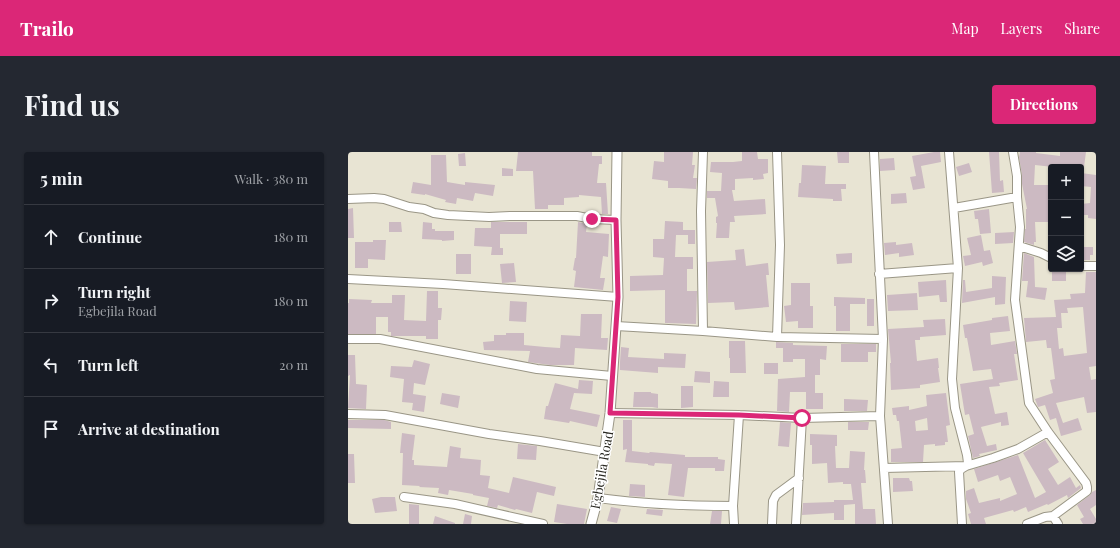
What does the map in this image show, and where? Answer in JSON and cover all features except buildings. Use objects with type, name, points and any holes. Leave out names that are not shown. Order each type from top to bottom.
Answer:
[{"type":"street","name":"Egbejila Road","points":[[591,524],[598,498],[610,413],[618,297],[616,220],[617,152]]},
{"type":"street","points":[[703,152],[701,211],[703,331]]},
{"type":"street","points":[[777,152],[780,244],[777,338]]},
{"type":"street","points":[[874,152],[883,339],[880,416],[888,524]]},
{"type":"street","points":[[949,152],[958,268],[952,379],[955,408],[967,455],[968,463],[966,466]]},
{"type":"street","points":[[1013,152],[1017,176],[1017,197],[1020,227],[1015,300],[1029,403],[1048,432],[1086,483],[1087,487],[1087,491],[1053,516],[1045,517],[1027,524]]},
{"type":"street","points":[[954,208],[1017,197]]},
{"type":"street","points":[[348,199],[384,199],[409,207],[448,215],[489,217],[577,216],[592,219],[616,220]]},
{"type":"street","points":[[1019,246],[1048,256]]},
{"type":"street","points":[[1084,266],[1096,266]]},
{"type":"street","points":[[879,274],[958,268]]},
{"type":"street","points":[[348,279],[451,284],[618,297]]},
{"type":"street","points":[[616,326],[703,331],[777,338],[883,339]]},
{"type":"street","points":[[348,339],[380,339],[537,369],[612,376]]},
{"type":"street","points":[[610,413],[739,415],[802,418],[880,416]]},
{"type":"street","points":[[348,414],[385,415],[489,434],[540,440],[605,452]]},
{"type":"street","points":[[734,524],[733,506],[739,415]]},
{"type":"street","points":[[796,524],[802,418]]},
{"type":"street","points":[[962,524],[960,469],[1018,449],[1048,432]]},
{"type":"street","points":[[884,468],[966,466]]},
{"type":"street","points":[[772,524],[773,501],[776,495],[799,478]]},
{"type":"street","points":[[404,496],[449,503],[543,524]]},
{"type":"street","points":[[598,498],[686,506],[733,506]]},
{"type":"street","points":[[1053,516],[1058,524]]},
{"type":"route","points":[[592,219],[616,220],[618,297],[610,413],[739,415],[802,418]]}]
